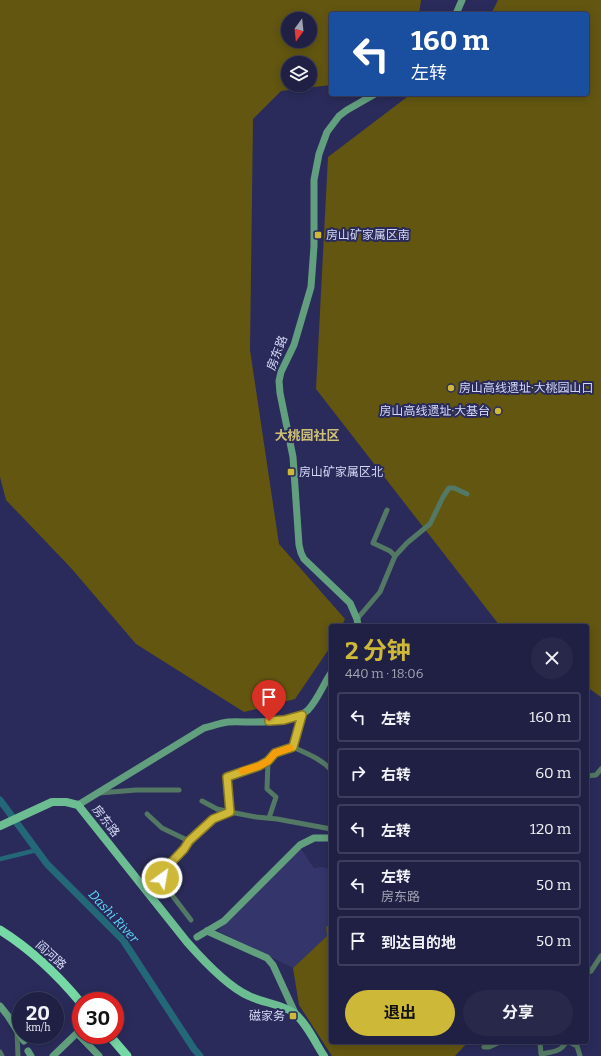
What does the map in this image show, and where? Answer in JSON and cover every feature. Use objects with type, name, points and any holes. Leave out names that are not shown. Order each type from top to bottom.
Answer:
[{"type":"highway","name":"阎河路","points":[[0,930],[44,962],[72,993]]},
{"type":"highway","points":[[117,1044],[127,1056]]},
{"type":"main road","points":[[457,12],[462,0]]},
{"type":"main road","name":"房东路","points":[[357,622],[350,603],[304,558],[301,553],[298,538],[293,457],[280,393],[280,381],[281,372],[294,344],[311,287],[314,246],[314,180],[316,166],[323,143],[339,116],[372,96]]},
{"type":"main road","points":[[302,715],[316,700],[329,677]]},
{"type":"main road","name":"房东路","points":[[295,1013],[249,997],[239,991],[202,960],[78,805],[204,728],[226,722],[284,720],[302,715]]},
{"type":"main road","points":[[0,826],[38,808],[58,801],[78,805]]},
{"type":"main road","points":[[197,937],[224,921],[300,845],[314,838],[329,838]]},
{"type":"main road","points":[[207,931],[267,958],[274,965],[295,1013],[324,1056]]},
{"type":"main road","points":[[0,1006],[12,1023]]},
{"type":"main road","points":[[54,1056],[72,1038]]},
{"type":"main road","points":[[89,1044],[99,1056]]},
{"type":"street","points":[[357,622],[380,592],[395,556],[407,543],[430,524],[449,488],[454,488],[467,494]]},
{"type":"street","points":[[387,510],[373,543],[390,551],[395,556]]},
{"type":"street","points":[[293,747],[302,715]]},
{"type":"street","points":[[230,812],[227,777],[259,766],[268,761],[275,753],[293,747],[322,762],[329,768]]},
{"type":"street","points":[[268,761],[267,789],[276,797],[269,818]]},
{"type":"street","points":[[589,776],[596,775],[601,769]]},
{"type":"street","points":[[98,793],[136,790],[179,790]]},
{"type":"street","points":[[202,801],[217,809],[230,812],[277,819],[329,830]]},
{"type":"street","points":[[191,920],[162,882],[165,869],[184,849],[189,841],[213,819],[230,812]]},
{"type":"street","points":[[147,814],[162,828],[189,841]]},
{"type":"street","points":[[589,972],[601,956]]},
{"type":"street","points":[[18,1044],[18,1056]]},
{"type":"street","points":[[489,1044],[484,1047],[489,1047],[496,1044]]},
{"type":"street","points":[[540,1044],[542,1055],[555,1054],[566,1044]]},
{"type":"street","points":[[572,1044],[577,1046],[580,1056]]},
{"type":"street","points":[[0,1052],[2,1056]]},
{"type":"shaded area","points":[[0,0],[421,0],[419,12],[329,12],[329,85],[317,87],[317,56],[281,56],[281,91],[253,119],[250,350],[279,544],[345,619],[343,624],[329,624],[329,649],[295,699],[244,712],[136,644],[71,568],[6,500],[0,477]]},
{"type":"shaded area","points":[[498,0],[601,0],[601,697],[589,688],[589,624],[498,624],[316,389],[328,157],[408,96],[589,96],[589,12],[492,12]]},
{"type":"shaded area","points":[[301,849],[314,868],[322,867],[329,869],[329,925],[326,927],[327,936],[293,968],[218,931]]},
{"type":"shaded area","points":[[329,925],[329,1044],[466,1044],[455,1056],[332,1056],[299,1005],[293,968],[327,936],[326,927]]},
{"type":"waterway","name":"Dashi River","points":[[0,800],[47,864],[123,940],[200,1056]]},
{"type":"waterway","points":[[0,859],[37,850]]},
{"type":"slow traffic","points":[[242,771],[259,766],[268,761],[275,753],[290,748]]},
{"type":"place","name":"房山矿家属区南","points":[[318,235]]},
{"type":"place","name":"房山高线遗址·大桃园山口","points":[[451,388]]},
{"type":"place","name":"房山高线遗址·大基台","points":[[498,411]]},
{"type":"place","name":"房山矿家属区北","points":[[291,472]]},
{"type":"place","name":"磁家务","points":[[293,1016]]},
{"type":"district","name":"大桃园社区","points":[[307,435]]},
{"type":"route","points":[[162,878],[165,869],[184,849],[189,841],[213,819],[230,812],[227,777],[259,766],[268,761],[275,753],[293,747],[302,715],[284,720],[269,721]]}]
